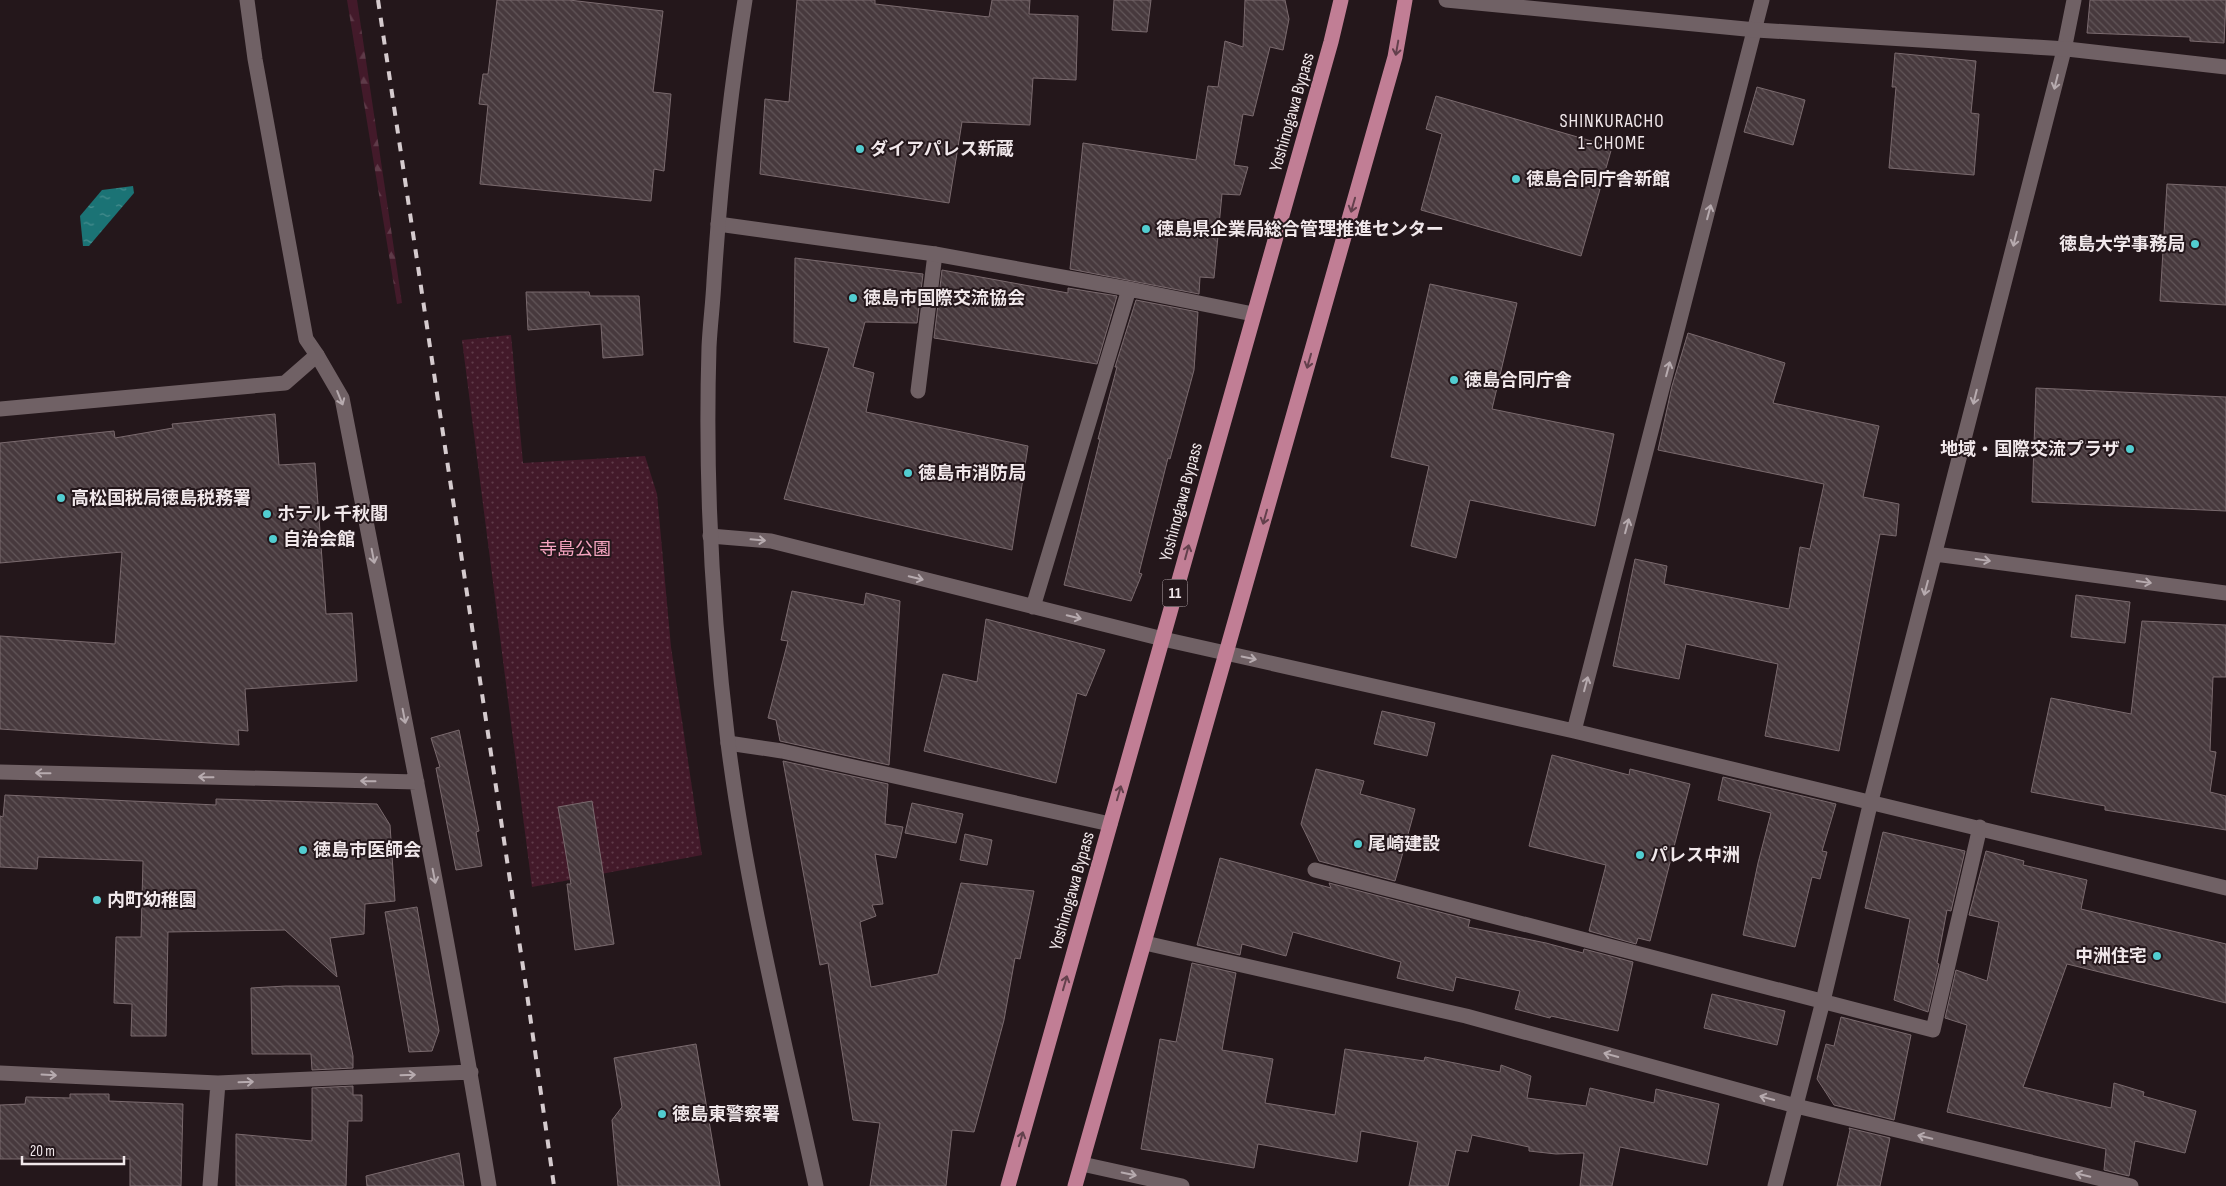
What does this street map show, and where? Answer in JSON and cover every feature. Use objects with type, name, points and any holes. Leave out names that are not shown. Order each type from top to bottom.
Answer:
[{"type":"highway","name":"Yoshinogawa Bypass","points":[[1008,1186],[1331,42],[1341,0]]},
{"type":"highway","points":[[1075,1186],[1395,58],[1405,0]]},
{"type":"street","points":[[247,0],[255,58],[306,339],[342,398],[417,782],[471,1072],[490,1186]]},
{"type":"street","points":[[744,0],[731,87],[709,346],[710,536],[728,743],[744,840],[768,963],[816,1186]]},
{"type":"street","points":[[1446,0],[1756,30],[2067,49],[2226,67]]},
{"type":"street","points":[[1574,731],[1756,30],[1762,0]]},
{"type":"street","points":[[1775,1186],[1823,1002],[1871,802],[2064,50],[2074,0]]},
{"type":"street","points":[[718,224],[935,254],[1129,288],[1253,314]]},
{"type":"street","points":[[918,391],[935,254]]},
{"type":"street","points":[[1033,607],[1129,288]]},
{"type":"street","points":[[0,409],[285,383],[317,355]]},
{"type":"street","points":[[710,536],[771,541],[1163,639],[1574,731],[2226,888]]},
{"type":"street","points":[[1935,554],[2226,593]]},
{"type":"street","points":[[728,743],[782,751],[1110,824]]},
{"type":"street","points":[[0,772],[417,782]]},
{"type":"street","points":[[1315,870],[1933,1030],[1980,828]]},
{"type":"street","points":[[1145,943],[1466,1016],[1796,1106],[2131,1186]]},
{"type":"street","points":[[0,1073],[218,1083],[471,1072]]},
{"type":"street","points":[[210,1186],[218,1083]]},
{"type":"street","points":[[1082,1164],[1182,1186]]},
{"type":"green space","points":[[347,0],[357,0],[402,303],[397,304]]},
{"type":"green space","name":"寺島公園","points":[[511,335],[523,463],[645,456],[657,494],[671,647],[702,855],[532,887],[462,340]]},
{"type":"water","points":[[133,186],[134,193],[89,246],[83,246],[80,216],[102,190]]},
{"type":"building","points":[[497,0],[569,0],[663,11],[653,92],[671,94],[664,171],[654,169],[651,201],[480,184],[488,105],[479,104],[483,74],[488,74]]},
{"type":"building","points":[[797,0],[875,0],[875,4],[989,17],[992,0],[1030,0],[1029,14],[1078,16],[1076,80],[1033,78],[1030,125],[962,122],[949,203],[760,174],[765,99],[789,102]]},
{"type":"building","points":[[1114,0],[1151,0],[1147,32],[1112,30]]},
{"type":"building","name":"徳島県企業局総合管理推進センター","points":[[1245,0],[1285,0],[1289,19],[1283,50],[1270,47],[1253,116],[1243,114],[1234,165],[1248,167],[1240,195],[1222,194],[1214,278],[1200,277],[1199,294],[1070,269],[1083,143],[1196,160],[1208,86],[1218,87],[1225,41],[1243,47]]},
{"type":"building","points":[[2090,0],[2226,0],[2224,43],[2190,41],[2190,37],[2087,33]]},
{"type":"building","points":[[1895,53],[1976,61],[1971,113],[1979,114],[1974,175],[1889,168],[1896,87],[1892,87]]},
{"type":"building","points":[[1757,87],[1805,100],[1793,145],[1744,132]]},
{"type":"building","name":"徳島合同庁舎新館","points":[[1436,96],[1612,147],[1581,256],[1421,210],[1442,134],[1426,129]]},
{"type":"building","name":"徳島大学事務局","points":[[2167,184],[2226,187],[2226,305],[2160,301]]},
{"type":"building","name":"徳島市消防局","points":[[795,258],[923,274],[917,323],[865,322],[853,367],[874,373],[866,412],[1028,446],[1012,550],[784,499],[829,348],[794,342]]},
{"type":"building","points":[[942,270],[1068,293],[1068,288],[1117,296],[1097,364],[934,338]]},
{"type":"building","name":"徳島合同庁舎","points":[[1430,284],[1517,303],[1492,409],[1614,434],[1595,526],[1470,500],[1456,558],[1411,546],[1429,466],[1391,457]]},
{"type":"building","points":[[526,292],[589,292],[590,296],[639,296],[643,355],[603,358],[601,324],[528,330]]},
{"type":"building","points":[[1136,300],[1198,312],[1194,370],[1170,459],[1168,458],[1139,573],[1142,574],[1131,601],[1064,585],[1117,367],[1115,367]]},
{"type":"building","points":[[1688,333],[1785,363],[1773,403],[1879,426],[1863,497],[1899,504],[1896,536],[1880,534],[1839,751],[1765,736],[1778,664],[1686,644],[1679,679],[1613,666],[1635,559],[1667,566],[1664,584],[1789,609],[1800,547],[1810,549],[1824,484],[1658,450],[1672,386]]},
{"type":"building","name":"地域・国際交流プラザ","points":[[2036,388],[2226,397],[2226,511],[2032,502]]},
{"type":"building","points":[[275,414],[279,465],[315,463],[326,614],[352,613],[357,681],[245,689],[248,731],[238,730],[239,745],[0,729],[0,636],[115,644],[122,552],[0,563],[0,443],[114,431],[115,438],[173,428],[172,424]]},
{"type":"building","points":[[792,591],[864,605],[866,593],[900,601],[889,765],[780,741],[776,720],[768,718],[788,641],[781,640]]},
{"type":"building","points":[[2076,595],[2130,602],[2125,643],[2071,637]]},
{"type":"building","points":[[986,619],[1105,650],[1086,696],[1077,693],[1056,783],[924,751],[943,674],[977,682]]},
{"type":"building","points":[[2142,621],[2226,625],[2226,677],[2213,677],[2210,751],[2216,752],[2210,792],[2226,796],[2226,830],[2105,810],[2105,806],[2031,792],[2051,698],[2131,714]]},
{"type":"building","points":[[1382,711],[1435,723],[1427,756],[1374,744]]},
{"type":"building","points":[[459,730],[479,831],[476,832],[482,866],[456,870],[436,768],[440,767],[431,738]]},
{"type":"building","points":[[1552,755],[1629,775],[1630,769],[1690,784],[1650,941],[1638,938],[1636,944],[1589,931],[1606,865],[1529,846]]},
{"type":"building","points":[[783,761],[888,784],[885,824],[903,827],[896,858],[875,854],[883,904],[872,905],[876,916],[860,922],[871,987],[938,974],[961,883],[1034,891],[1020,959],[1015,958],[1004,1020],[974,1132],[952,1130],[946,1186],[870,1186],[880,1123],[853,1120],[828,963],[820,965]]},
{"type":"building","name":"尾崎建設","points":[[1316,769],[1364,781],[1360,794],[1415,809],[1395,881],[1319,861],[1301,824]]},
{"type":"building","points":[[1723,777],[1836,804],[1822,851],[1827,852],[1820,879],[1812,877],[1795,947],[1743,935],[1771,813],[1718,800]]},
{"type":"building","points":[[5,795],[216,805],[216,799],[377,804],[390,825],[395,901],[365,904],[364,934],[330,938],[337,977],[285,930],[168,932],[166,1036],[131,1036],[132,1004],[114,1003],[116,937],[141,937],[143,861],[38,857],[37,869],[0,867],[0,816],[3,817]]},
{"type":"building","points":[[592,801],[614,944],[575,950],[567,884],[571,884],[558,807]]},
{"type":"building","points":[[912,803],[963,814],[956,843],[905,833]]},
{"type":"building","points":[[1883,832],[1965,851],[1951,911],[1947,910],[1937,963],[1939,964],[1928,1012],[1894,1000],[1910,919],[1865,908]]},
{"type":"building","points":[[965,834],[992,840],[987,865],[960,860]]},
{"type":"building","points":[[1986,851],[2024,861],[2023,865],[2087,880],[2081,909],[2226,944],[2226,1003],[2067,964],[2023,1087],[2111,1108],[2114,1083],[2144,1092],[2143,1096],[2196,1111],[2185,1153],[2135,1141],[2129,1176],[2104,1170],[2106,1149],[1947,1112],[1967,1025],[1945,1018],[1956,970],[1987,981],[1999,922],[1969,915]]},
{"type":"building","points":[[1220,858],[1331,888],[1329,883],[1470,920],[1468,927],[1546,943],[1583,953],[1584,949],[1633,962],[1618,1031],[1515,1009],[1520,991],[1456,977],[1453,991],[1397,978],[1401,962],[1293,932],[1286,956],[1242,944],[1240,955],[1197,945]]},
{"type":"building","points":[[417,907],[439,1031],[432,1051],[409,1052],[385,912]]},
{"type":"building","points":[[1192,963],[1236,973],[1222,1050],[1273,1059],[1265,1103],[1335,1115],[1345,1049],[1424,1061],[1425,1057],[1500,1072],[1501,1065],[1531,1076],[1527,1098],[1586,1106],[1590,1088],[1654,1103],[1656,1089],[1719,1104],[1707,1165],[1620,1147],[1612,1186],[1580,1186],[1584,1153],[1556,1154],[1529,1151],[1529,1147],[1472,1135],[1468,1152],[1456,1150],[1448,1186],[1409,1186],[1418,1142],[1361,1131],[1357,1162],[1258,1144],[1254,1168],[1141,1149],[1160,1039],[1176,1042]]},
{"type":"building","points":[[339,986],[353,1056],[353,1068],[312,1070],[311,1054],[252,1054],[251,988]]},
{"type":"building","points":[[1712,994],[1785,1011],[1777,1045],[1704,1028]]},
{"type":"building","points":[[1841,1017],[1911,1035],[1894,1120],[1834,1105],[1817,1079],[1826,1044],[1834,1046]]},
{"type":"building","name":"徳島東警察署","points":[[696,1044],[720,1186],[618,1186],[612,1120],[622,1107],[614,1058]]},
{"type":"building","points":[[353,1086],[353,1095],[362,1095],[362,1121],[348,1121],[346,1186],[236,1186],[236,1134],[312,1141],[312,1088]]},
{"type":"building","points":[[70,1094],[109,1094],[109,1101],[183,1104],[181,1186],[130,1186],[130,1159],[0,1159],[0,1105],[25,1104],[26,1097],[70,1098]]},
{"type":"building","points":[[1849,1128],[1890,1138],[1880,1186],[1837,1186]]},
{"type":"building","points":[[459,1153],[464,1186],[367,1186],[366,1176]]},
{"type":"railway","points":[[378,0],[526,987],[554,1186]]},
{"type":"place","name":"ダイアパレス新蔵","points":[[860,149]]},
{"type":"place","name":"徳島合同庁舎新館","points":[[1516,179]]},
{"type":"place","name":"徳島県企業局総合管理推進センター","points":[[1146,229]]},
{"type":"place","name":"徳島大学事務局","points":[[2195,244]]},
{"type":"place","name":"徳島市国際交流協会","points":[[853,298]]},
{"type":"place","name":"徳島合同庁舎","points":[[1454,380]]},
{"type":"place","name":"地域・国際交流プラザ","points":[[2130,449]]},
{"type":"place","name":"徳島市消防局","points":[[908,473]]},
{"type":"place","name":"高松国税局徳島税務署","points":[[61,498]]},
{"type":"place","name":"ホテル 千秋閣","points":[[267,514]]},
{"type":"place","name":"自治会館","points":[[273,539]]},
{"type":"place","name":"尾崎建設","points":[[1358,844]]},
{"type":"place","name":"徳島市医師会","points":[[303,850]]},
{"type":"place","name":"パレス中洲","points":[[1640,855]]},
{"type":"place","name":"内町幼稚園","points":[[97,900]]},
{"type":"place","name":"中洲住宅","points":[[2157,956]]},
{"type":"place","name":"徳島東警察署","points":[[662,1114]]},
{"type":"district","name":"SHINKURACHO 1-CHOME","points":[[1612,132]]}]
